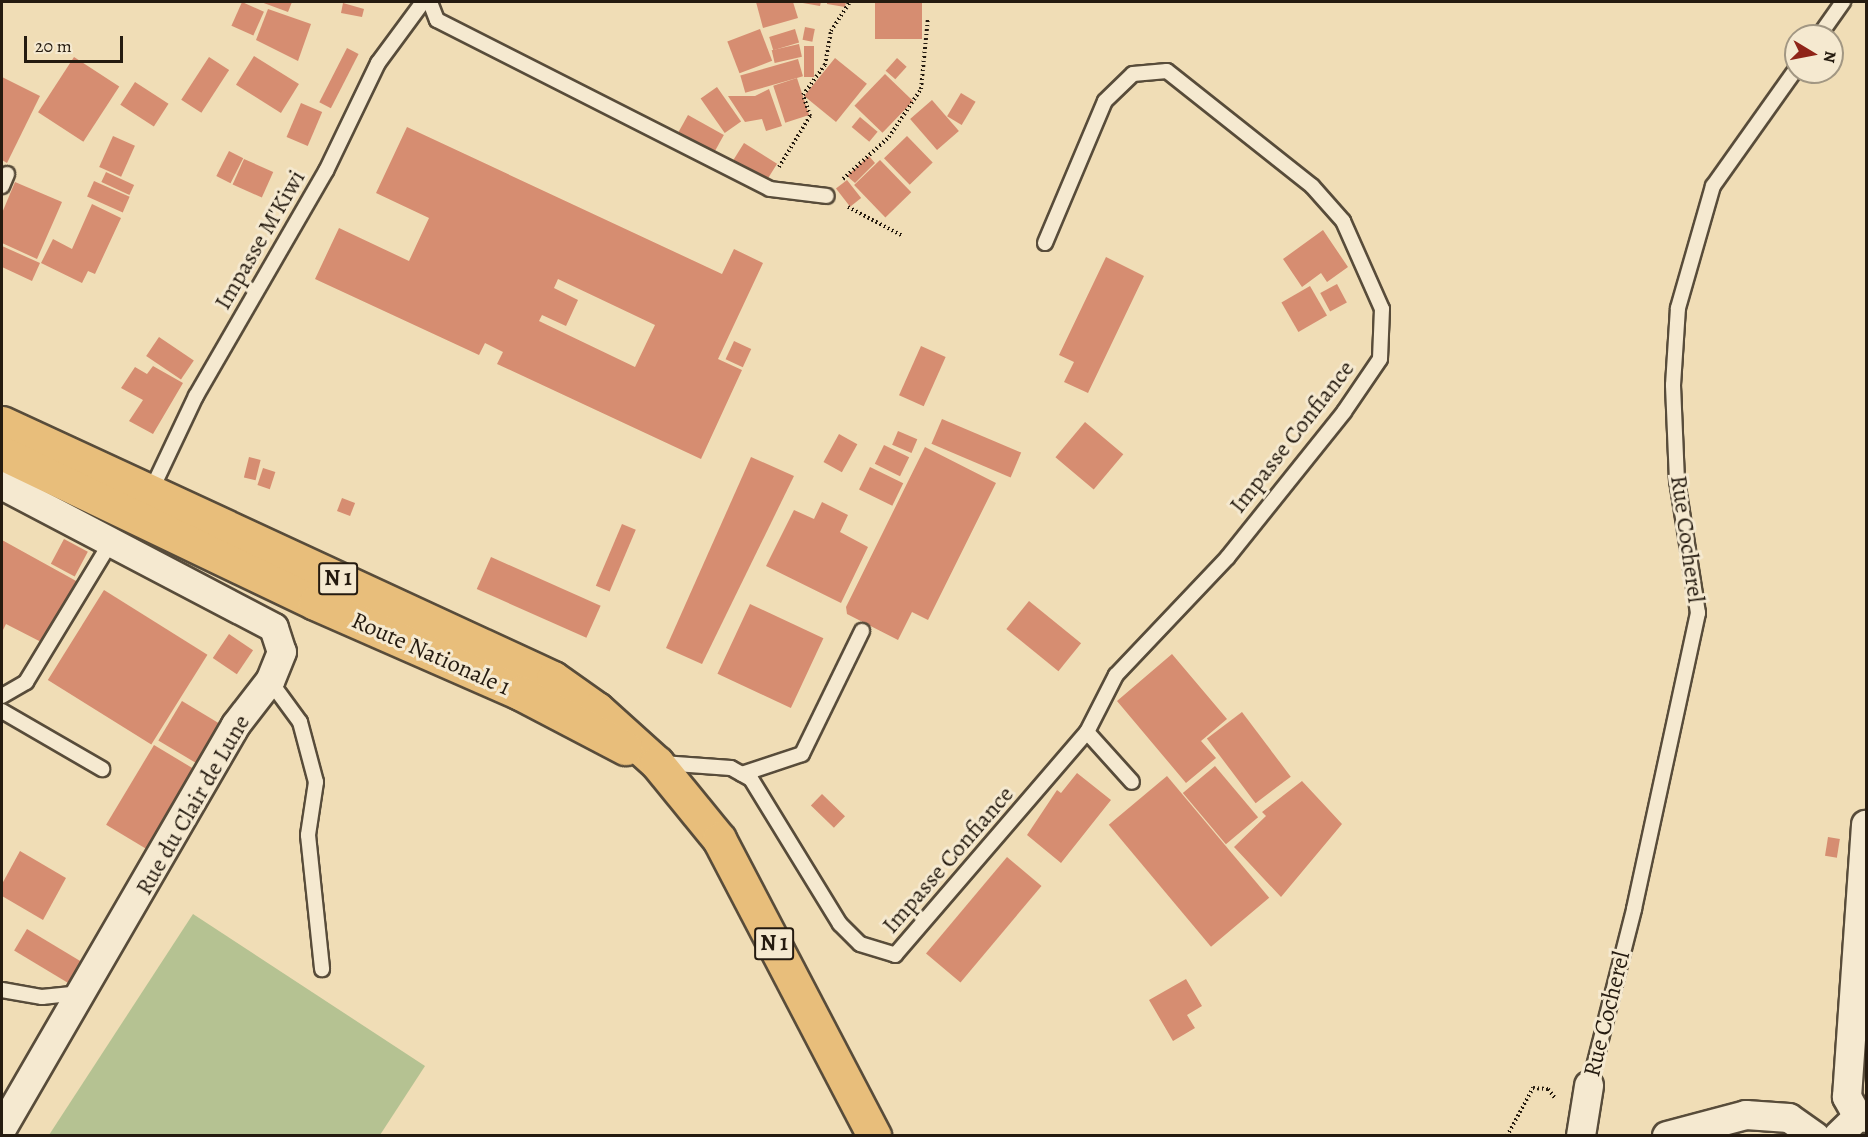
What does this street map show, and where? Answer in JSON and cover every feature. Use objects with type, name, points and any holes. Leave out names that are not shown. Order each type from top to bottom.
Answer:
[{"type":"main road","name":"Route Nationale 1","points":[[3,434],[133,521],[520,693],[657,763]]},
{"type":"main road","name":"Route Nationale 1","points":[[133,521],[205,517],[553,678],[597,709],[657,763],[719,839],[874,1136]]},
{"type":"street","name":"Rue du Clair de Lune","points":[[2,485],[133,521],[274,628],[282,652],[270,681],[236,725],[84,992],[2,1128]]},
{"type":"street","points":[[1854,1124],[1847,1097],[1866,825]]},
{"type":"street","name":"Rue Cocherel","points":[[1581,1136],[1589,1086]]},
{"type":"street","points":[[1667,1136],[1746,1115],[1789,1118],[1815,1136]]},
{"type":"lane","name":"Impasse M'Kiwi","points":[[2,696],[26,682],[133,521],[196,396],[326,171],[378,63],[423,2]]},
{"type":"lane","points":[[430,2],[437,20],[770,189],[827,196]]},
{"type":"lane","points":[[1827,24],[1843,2]]},
{"type":"lane","name":"Impasse Confiance","points":[[657,763],[694,763],[742,774],[765,794],[808,879],[840,924],[860,944],[896,955],[1087,732],[1116,675],[1228,557],[1344,412],[1380,359],[1382,309],[1343,220],[1327,203],[1167,71],[1133,74],[1105,101],[1045,243]]},
{"type":"lane","name":"Rue Cocherel","points":[[1589,1086],[1635,909],[1698,613],[1677,481],[1673,385],[1678,308],[1713,186],[1785,84]]},
{"type":"lane","points":[[742,774],[802,754],[862,631]]},
{"type":"lane","points":[[270,681],[300,722],[316,782],[308,835],[322,969]]},
{"type":"lane","points":[[2,711],[102,770]]},
{"type":"lane","points":[[1087,732],[1132,782]]},
{"type":"lane","points":[[2,990],[42,996],[84,992]]},
{"type":"path","points":[[770,189],[786,150],[810,116],[803,95],[825,65],[831,32],[850,2]]},
{"type":"path","points":[[903,236],[827,196],[889,137],[921,89],[928,18]]},
{"type":"path","points":[[1508,1136],[1533,1088],[1548,1089],[1560,1102]]},
{"type":"green space","points":[[193,914],[425,1066],[380,1135],[49,1135]]},
{"type":"building","points":[[242,2],[264,12],[253,36],[231,26]]},
{"type":"building","points":[[261,2],[292,2],[288,12]]},
{"type":"building","points":[[756,2],[793,2],[798,18],[763,28]]},
{"type":"building","points":[[797,2],[821,2],[820,6]]},
{"type":"building","points":[[827,2],[846,2],[845,7],[827,4]]},
{"type":"building","points":[[875,2],[922,2],[922,39],[875,39]]},
{"type":"building","points":[[343,3],[364,9],[362,17],[341,13]]},
{"type":"building","points":[[268,9],[311,24],[298,61],[256,40]]},
{"type":"building","points":[[805,27],[815,29],[812,42],[803,40]]},
{"type":"building","points":[[760,29],[772,61],[740,73],[727,42]]},
{"type":"building","points":[[795,29],[799,42],[773,50],[769,37]]},
{"type":"building","points":[[799,44],[802,57],[775,63],[772,50]]},
{"type":"building","points":[[804,46],[814,46],[814,77],[804,77]]},
{"type":"building","points":[[347,48],[359,54],[331,108],[319,102]]},
{"type":"building","points":[[254,56],[299,84],[281,113],[236,85]]},
{"type":"building","points":[[74,57],[119,86],[83,142],[38,112]]},
{"type":"building","points":[[209,57],[229,70],[201,113],[181,100]]},
{"type":"building","points":[[835,58],[867,84],[836,122],[804,96]]},
{"type":"building","points":[[897,58],[907,67],[895,79],[886,71]]},
{"type":"building","points":[[798,59],[803,76],[745,93],[740,76]]},
{"type":"building","points":[[885,74],[913,101],[882,133],[854,106]]},
{"type":"building","points":[[2,77],[40,96],[7,163],[2,160]]},
{"type":"building","points":[[797,78],[809,115],[785,123],[773,86]]},
{"type":"building","points":[[135,82],[169,104],[154,126],[120,105]]},
{"type":"building","points":[[717,87],[741,121],[725,133],[701,98]]},
{"type":"building","points":[[769,89],[782,126],[766,131],[762,119],[745,122],[728,96],[755,96]]},
{"type":"building","points":[[961,93],[976,102],[962,125],[947,116]]},
{"type":"building","points":[[932,100],[959,131],[937,150],[910,119]]},
{"type":"building","points":[[301,103],[322,112],[308,146],[287,137]]},
{"type":"building","points":[[688,115],[724,135],[712,157],[676,137]]},
{"type":"building","points":[[860,117],[878,132],[869,142],[852,127]]},
{"type":"building","points":[[407,127],[722,274],[734,249],[763,263],[718,359],[742,370],[701,459],[497,364],[503,352],[485,343],[479,355],[315,279],[339,228],[409,261],[429,218],[376,193]],"holes":[[[558,279],[655,325],[635,367],[539,321],[542,315],[566,326],[578,300],[554,288]]]},
{"type":"building","points":[[113,136],[135,146],[121,177],[99,167]]},
{"type":"building","points":[[907,136],[933,163],[910,185],[884,158]]},
{"type":"building","points":[[744,143],[777,164],[765,183],[732,163]]},
{"type":"building","points":[[229,151],[243,158],[231,183],[216,176]]},
{"type":"building","points":[[869,156],[875,163],[855,183],[847,176]]},
{"type":"building","points":[[244,159],[273,172],[262,198],[233,185]]},
{"type":"building","points":[[880,160],[911,192],[885,217],[854,185]]},
{"type":"building","points":[[106,172],[134,185],[129,195],[101,182]]},
{"type":"building","points":[[847,180],[861,198],[850,207],[836,189]]},
{"type":"building","points":[[94,181],[130,197],[123,212],[87,197]]},
{"type":"building","points":[[15,182],[62,202],[37,259],[2,243],[2,213]]},
{"type":"building","points":[[92,204],[121,218],[95,274],[88,271],[82,283],[41,263],[53,239],[72,249]]},
{"type":"building","points":[[1323,230],[1348,267],[1327,282],[1321,273],[1302,287],[1283,259]]},
{"type":"building","points":[[2,246],[40,263],[32,281],[2,267]]},
{"type":"building","points":[[1106,257],[1144,276],[1088,393],[1064,382],[1074,362],[1059,355]]},
{"type":"building","points":[[1337,284],[1347,303],[1330,311],[1320,293]]},
{"type":"building","points":[[1310,286],[1327,315],[1298,332],[1281,302]]},
{"type":"building","points":[[159,337],[194,360],[181,380],[146,356]]},
{"type":"building","points":[[734,341],[751,349],[743,367],[726,359]]},
{"type":"building","points":[[921,346],[946,357],[924,406],[899,395]]},
{"type":"building","points":[[153,366],[183,383],[153,434],[129,421],[143,400],[121,388],[135,367],[147,374]]},
{"type":"building","points":[[942,419],[1021,453],[1011,477],[931,444]]},
{"type":"building","points":[[1085,422],[1123,454],[1094,489],[1055,457]]},
{"type":"building","points":[[898,431],[917,439],[911,453],[892,445]]},
{"type":"building","points":[[839,434],[857,444],[842,472],[823,462]]},
{"type":"building","points":[[884,445],[909,457],[900,476],[875,464]]},
{"type":"building","points":[[925,447],[996,483],[928,620],[912,612],[898,640],[847,614],[846,607]]},
{"type":"building","points":[[249,457],[261,460],[256,480],[244,477]]},
{"type":"building","points":[[751,457],[794,476],[702,664],[666,648]]},
{"type":"building","points":[[870,467],[903,483],[892,506],[859,489]]},
{"type":"building","points":[[263,468],[275,472],[270,489],[257,485]]},
{"type":"building","points":[[342,498],[355,503],[350,516],[337,511]]},
{"type":"building","points":[[822,502],[848,515],[840,532],[868,547],[841,603],[766,566],[794,510],[814,519]]},
{"type":"building","points":[[622,524],[636,530],[610,592],[596,586]]},
{"type":"building","points":[[64,539],[88,552],[75,576],[51,564]]},
{"type":"building","points":[[2,540],[78,582],[45,644],[6,624],[2,632]]},
{"type":"building","points":[[491,557],[601,606],[586,638],[477,589]]},
{"type":"building","points":[[104,590],[207,655],[151,745],[48,680]]},
{"type":"building","points":[[1029,601],[1081,643],[1058,671],[1006,629]]},
{"type":"building","points":[[750,604],[823,638],[791,708],[717,674]]},
{"type":"building","points":[[229,634],[253,650],[237,674],[213,658]]},
{"type":"building","points":[[1172,654],[1227,719],[1201,741],[1216,758],[1186,783],[1117,701]]},
{"type":"building","points":[[182,701],[221,724],[197,764],[158,740]]},
{"type":"building","points":[[1242,712],[1291,777],[1256,803],[1207,738]]},
{"type":"building","points":[[154,745],[197,771],[149,850],[106,825]]},
{"type":"building","points":[[1215,766],[1258,817],[1226,844],[1183,793]]},
{"type":"building","points":[[1077,773],[1111,800],[1061,863],[1027,835],[1057,790],[1061,793]]},
{"type":"building","points":[[1167,776],[1269,898],[1211,947],[1109,825]]},
{"type":"building","points":[[1302,781],[1342,824],[1281,897],[1234,847],[1266,816],[1262,812]]},
{"type":"building","points":[[822,794],[845,816],[834,828],[811,806]]},
{"type":"building","points":[[1828,837],[1840,839],[1837,858],[1825,856]]},
{"type":"building","points":[[20,851],[66,878],[43,920],[2,896],[2,884]]},
{"type":"building","points":[[1007,857],[1041,886],[960,982],[926,954]]},
{"type":"building","points":[[27,929],[83,962],[70,984],[14,950]]},
{"type":"building","points":[[1186,979],[1202,1006],[1187,1015],[1195,1028],[1173,1041],[1149,1000]]}]
